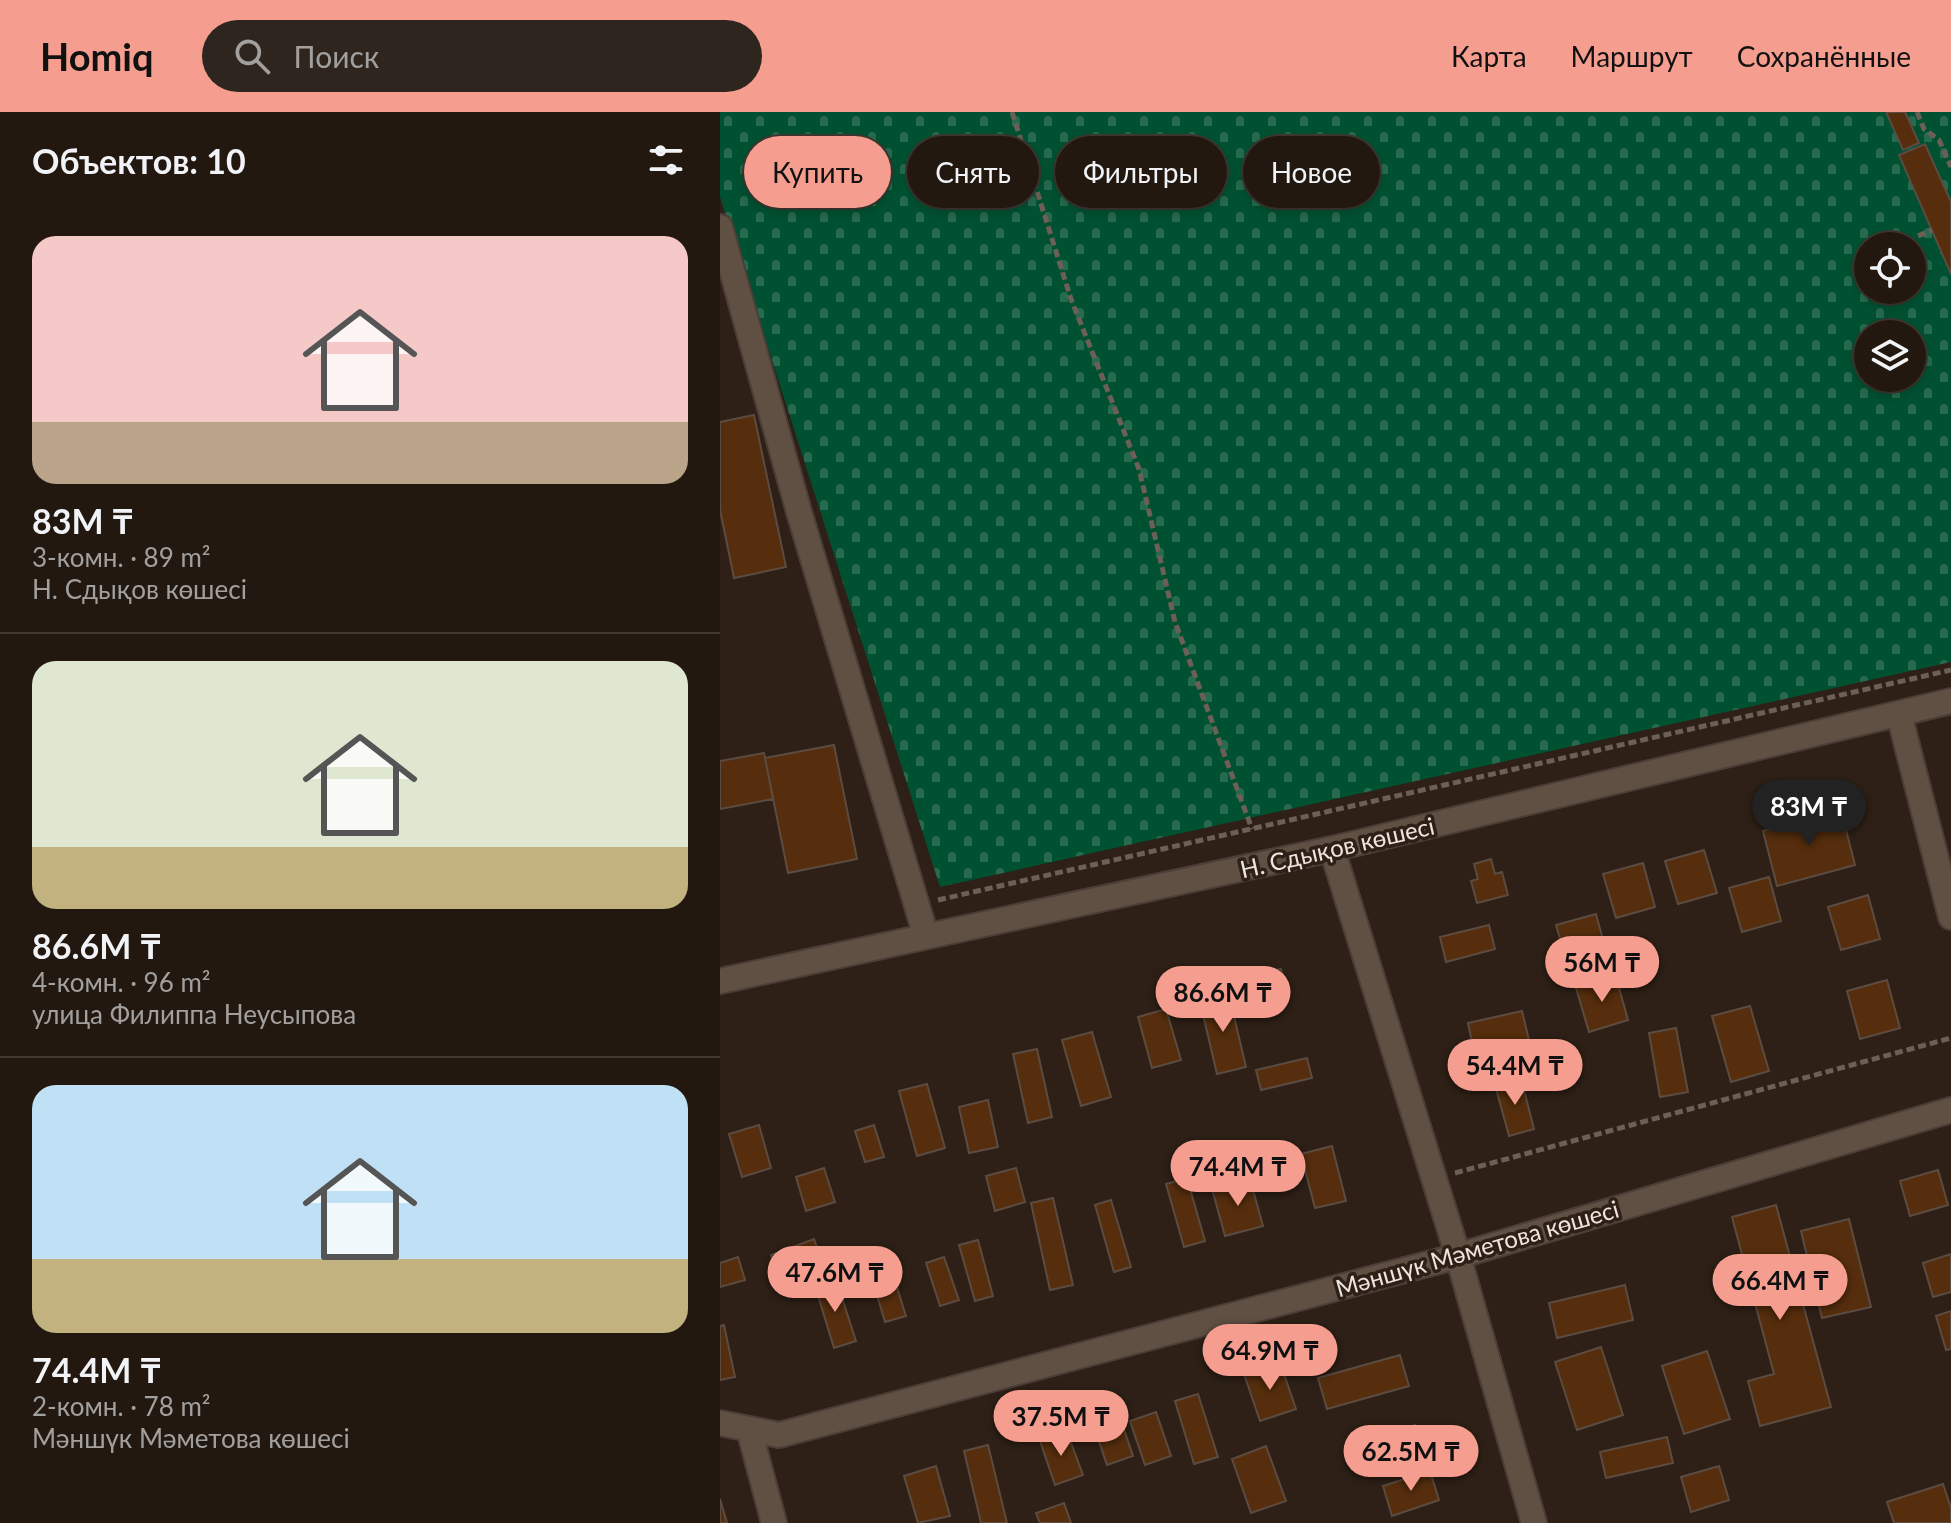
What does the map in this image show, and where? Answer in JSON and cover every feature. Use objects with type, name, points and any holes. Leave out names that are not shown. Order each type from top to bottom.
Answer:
[{"type":"street","points":[[720,227],[914,906],[926,936]]},
{"type":"street","name":"Н. Сдықов көшесі","points":[[720,981],[1332,849],[1951,701]]},
{"type":"street","points":[[1899,714],[1951,917]]},
{"type":"street","points":[[1332,849],[1431,1180],[1458,1256],[1534,1523]]},
{"type":"street","name":"Мәншүк Мәметова көшесі","points":[[720,1423],[779,1435],[1458,1256],[1951,1110]]},
{"type":"street","points":[[749,1429],[774,1523]]},
{"type":"path","points":[[1012,112],[1071,299],[1139,469],[1175,622],[1252,829]]},
{"type":"path","points":[[1917,112],[1924,129],[1939,140],[1951,167]]},
{"type":"path","points":[[1926,233],[1932,230]]},
{"type":"path","points":[[914,906],[1951,670]]},
{"type":"path","points":[[1431,1180],[1951,1038]]},
{"type":"green space","points":[[720,112],[1951,112],[1951,662],[940,887],[720,197]]},
{"type":"building","points":[[1886,112],[1905,112],[1919,143],[1903,150]]},
{"type":"building","points":[[1925,144],[1951,202],[1951,274],[1899,155]]},
{"type":"building","points":[[754,415],[786,567],[734,578],[720,510],[720,422]]},
{"type":"building","points":[[834,745],[857,859],[788,873],[765,758]]},
{"type":"building","points":[[764,753],[773,799],[720,809],[720,761]]},
{"type":"building","points":[[1841,810],[1855,865],[1777,886],[1763,831]]},
{"type":"building","points":[[1704,850],[1717,893],[1678,904],[1665,861]]},
{"type":"building","points":[[1491,859],[1495,874],[1502,872],[1508,895],[1477,903],[1471,881],[1478,879],[1474,864]]},
{"type":"building","points":[[1643,863],[1655,907],[1616,918],[1603,874]]},
{"type":"building","points":[[1769,877],[1781,921],[1742,932],[1729,888]]},
{"type":"building","points":[[1868,895],[1880,939],[1841,950],[1828,907]]},
{"type":"building","points":[[1596,914],[1608,958],[1569,969],[1556,925]]},
{"type":"building","points":[[1489,925],[1495,949],[1446,962],[1440,937]]},
{"type":"building","points":[[1281,969],[1287,997],[1250,1004],[1244,976]]},
{"type":"building","points":[[1616,977],[1628,1020],[1589,1032],[1576,988]]},
{"type":"building","points":[[1887,980],[1900,1028],[1860,1039],[1847,991]]},
{"type":"building","points":[[1229,995],[1246,1067],[1217,1074],[1200,1002]]},
{"type":"building","points":[[1750,1006],[1769,1071],[1731,1082],[1712,1016]]},
{"type":"building","points":[[1166,1009],[1181,1060],[1152,1068],[1138,1017]]},
{"type":"building","points":[[1522,1011],[1529,1040],[1474,1052],[1468,1023]]},
{"type":"building","points":[[1676,1028],[1688,1092],[1660,1097],[1649,1033]]},
{"type":"building","points":[[1092,1032],[1111,1097],[1081,1106],[1062,1040]]},
{"type":"building","points":[[1037,1049],[1052,1117],[1028,1123],[1013,1054]]},
{"type":"building","points":[[1307,1058],[1312,1078],[1261,1090],[1256,1070]]},
{"type":"building","points":[[1521,1078],[1534,1129],[1509,1136],[1495,1085]]},
{"type":"building","points":[[927,1084],[945,1148],[917,1156],[899,1091]]},
{"type":"building","points":[[988,1100],[998,1147],[969,1153],[959,1107]]},
{"type":"building","points":[[759,1125],[771,1168],[742,1177],[729,1134]]},
{"type":"building","points":[[874,1125],[884,1157],[865,1162],[855,1131]]},
{"type":"building","points":[[1332,1146],[1346,1201],[1315,1208],[1301,1154]]},
{"type":"building","points":[[824,1168],[835,1202],[806,1211],[796,1177]]},
{"type":"building","points":[[1016,1168],[1025,1202],[995,1211],[986,1176]]},
{"type":"building","points":[[1938,1170],[1948,1205],[1910,1216],[1900,1181]]},
{"type":"building","points":[[1187,1178],[1205,1241],[1184,1247],[1166,1184]]},
{"type":"building","points":[[1250,1179],[1263,1226],[1225,1236],[1212,1189]]},
{"type":"building","points":[[1053,1198],[1073,1285],[1050,1290],[1031,1203]]},
{"type":"building","points":[[1111,1200],[1131,1267],[1114,1272],[1095,1205]]},
{"type":"building","points":[[1776,1205],[1831,1407],[1760,1426],[1748,1381],[1774,1374],[1732,1217]]},
{"type":"building","points":[[1849,1219],[1871,1307],[1822,1318],[1801,1231]]},
{"type":"building","points":[[814,1239],[823,1265],[780,1281],[771,1255]]},
{"type":"building","points":[[978,1240],[993,1296],[975,1301],[959,1245]]},
{"type":"building","points":[[1951,1254],[1951,1292],[1933,1297],[1923,1263]]},
{"type":"building","points":[[738,1257],[745,1280],[720,1287],[720,1263]]},
{"type":"building","points":[[944,1257],[959,1300],[940,1306],[926,1263]]},
{"type":"building","points":[[889,1262],[906,1316],[885,1322],[869,1268]]},
{"type":"building","points":[[836,1279],[856,1341],[834,1348],[815,1286]]},
{"type":"building","points":[[1625,1285],[1633,1320],[1557,1338],[1549,1303]]},
{"type":"building","points":[[1951,1311],[1951,1349],[1946,1350],[1936,1316]]},
{"type":"building","points":[[724,1325],[735,1377],[720,1380],[720,1326]]},
{"type":"building","points":[[1601,1347],[1623,1415],[1577,1430],[1555,1362]]},
{"type":"building","points":[[1707,1351],[1730,1419],[1684,1434],[1662,1366]]},
{"type":"building","points":[[1400,1355],[1409,1386],[1327,1409],[1318,1378]]},
{"type":"building","points":[[1280,1362],[1296,1409],[1260,1421],[1244,1374]]},
{"type":"building","points":[[1198,1394],[1218,1457],[1194,1464],[1175,1401]]},
{"type":"building","points":[[1118,1412],[1133,1456],[1107,1465],[1092,1421]]},
{"type":"building","points":[[1156,1412],[1171,1456],[1145,1465],[1130,1421]]},
{"type":"building","points":[[1415,1425],[1422,1448],[1358,1468],[1351,1445]]},
{"type":"building","points":[[1067,1432],[1083,1475],[1055,1485],[1040,1441]]},
{"type":"building","points":[[1667,1437],[1673,1463],[1606,1478],[1600,1452]]},
{"type":"building","points":[[988,1445],[1007,1523],[981,1523],[964,1451]]},
{"type":"building","points":[[1266,1446],[1286,1501],[1251,1513],[1232,1459]]},
{"type":"building","points":[[936,1466],[950,1516],[918,1523],[904,1476]]},
{"type":"building","points":[[1719,1466],[1729,1500],[1691,1512],[1681,1477]]},
{"type":"building","points":[[1430,1471],[1439,1500],[1392,1516],[1383,1486]]},
{"type":"building","points":[[1943,1484],[1951,1508],[1951,1523],[1894,1523],[1887,1502]]},
{"type":"building","points":[[720,1499],[727,1523],[720,1523]]},
{"type":"building","points":[[1064,1503],[1071,1523],[1040,1523],[1036,1513]]}]
